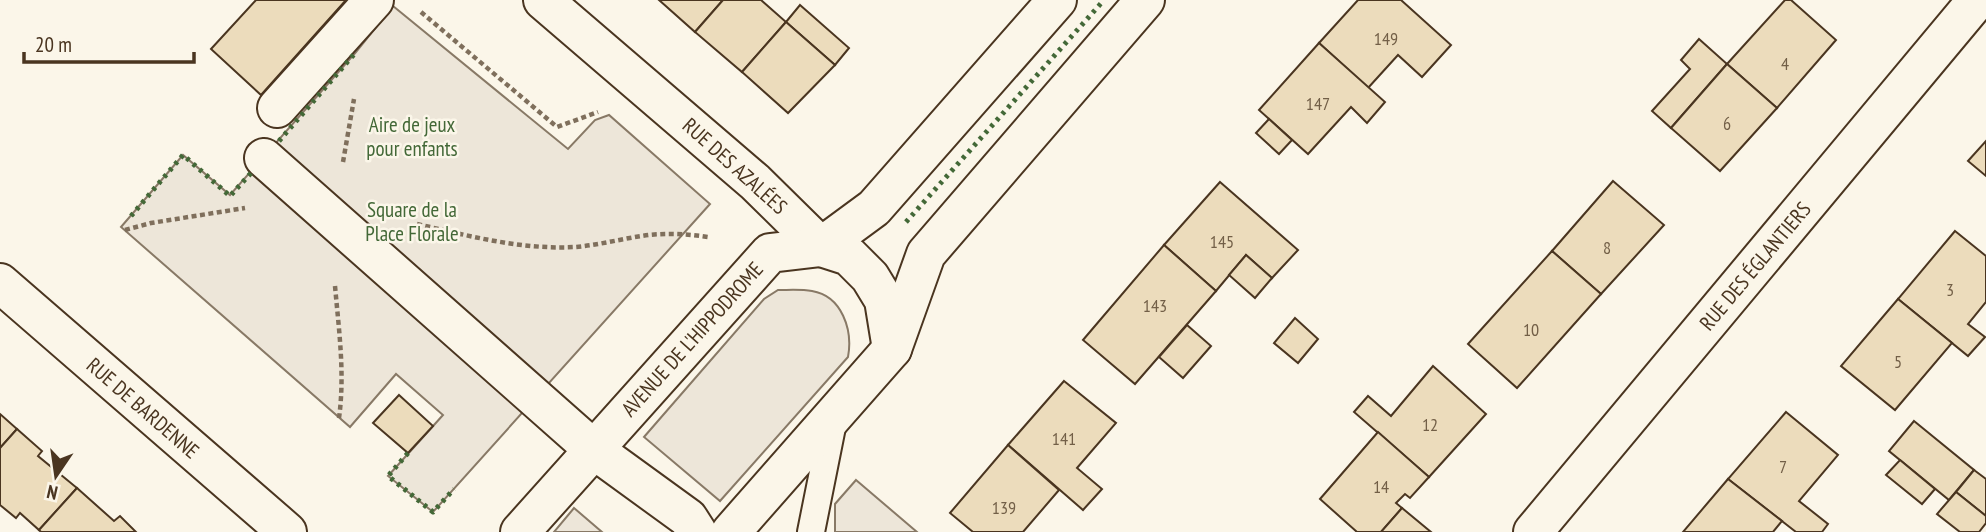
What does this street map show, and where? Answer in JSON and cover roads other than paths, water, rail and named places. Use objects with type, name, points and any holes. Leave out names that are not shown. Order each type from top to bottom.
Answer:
[{"type":"street","points":[[277,108],[374,0]]},
{"type":"street","name":"RUE DES AZALÉES","points":[[543,0],[755,182],[821,247],[849,256],[870,277],[884,300],[892,349]]},
{"type":"street","name":"AVENUE DE L'HIPPODROME","points":[[520,532],[770,253],[821,247],[874,208],[1057,0]]},
{"type":"street","points":[[731,532],[892,349],[926,254],[1145,0]]},
{"type":"street","name":"RUE DES ÉGLANTIERS","points":[[1533,532],[1977,0]]},
{"type":"street","points":[[264,158],[593,449],[688,518],[697,532]]},
{"type":"street","name":"RUE DE BARDENNE","points":[[0,283],[286,532]]},
{"type":"lane","points":[[811,532],[834,414]]},
{"type":"park label","name":"Aire de jeux pour enfants","points":[[412,136]]},
{"type":"park label","name":"Square de la Place Florale","points":[[412,221]]}]
